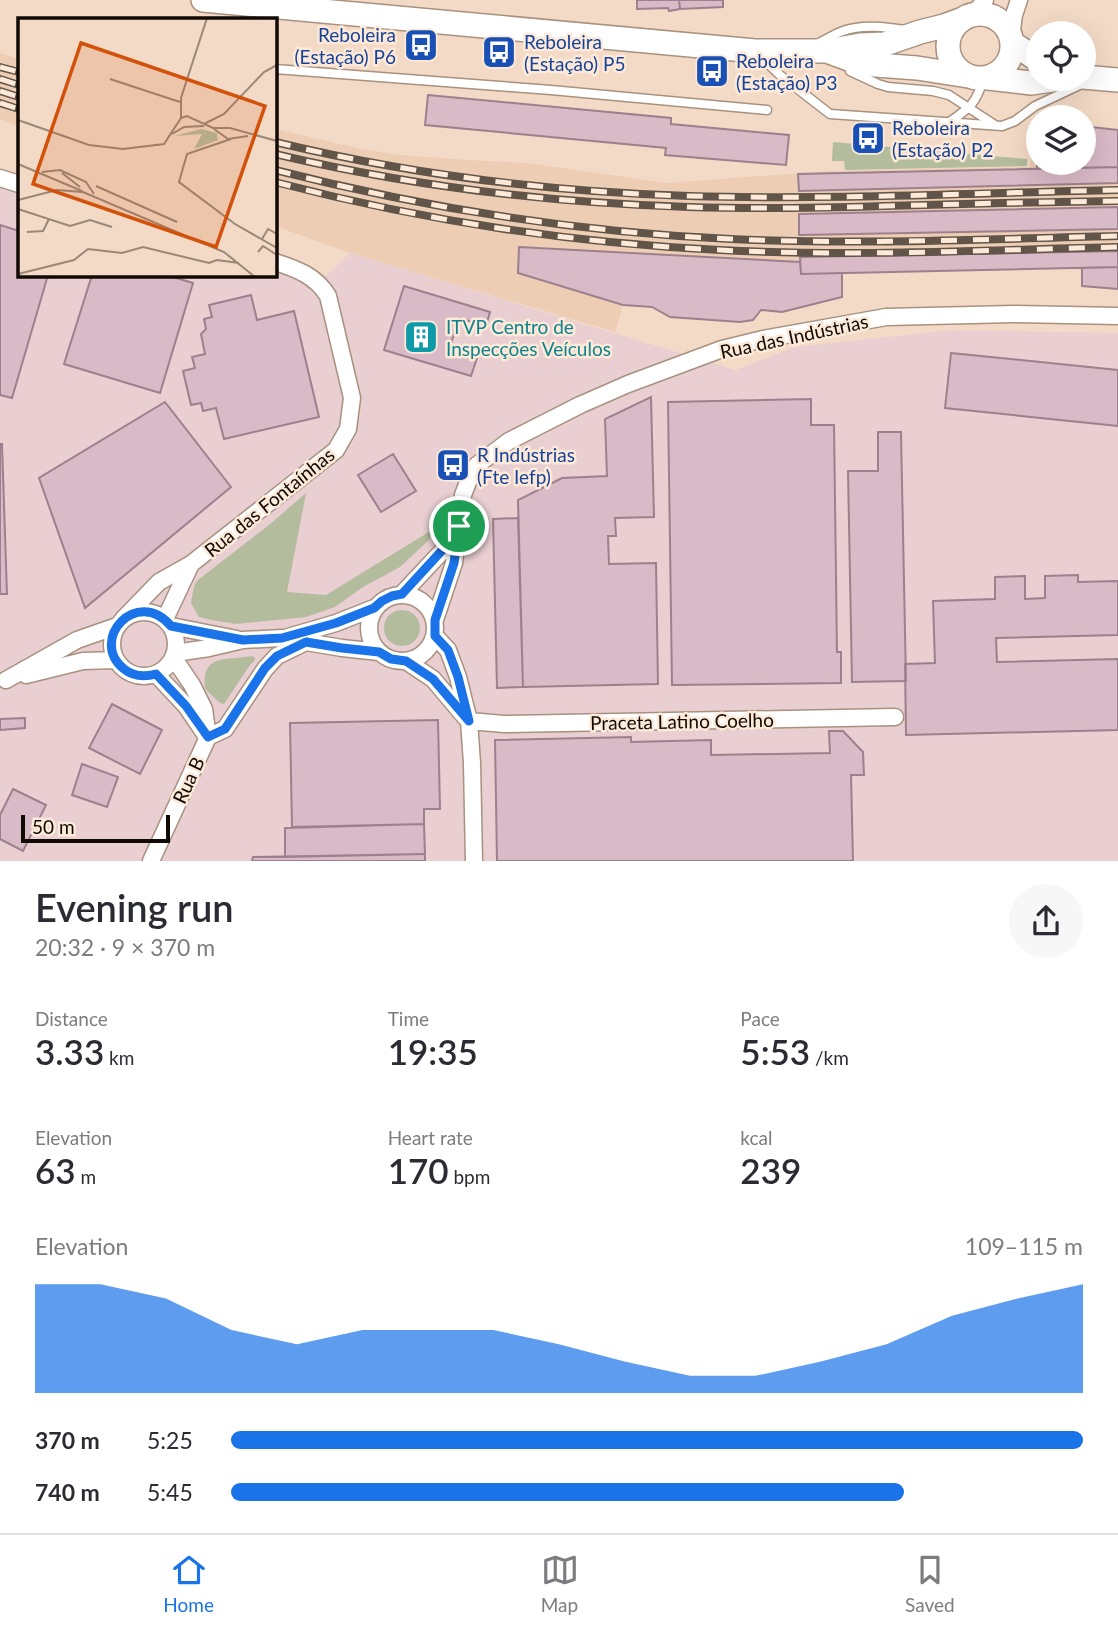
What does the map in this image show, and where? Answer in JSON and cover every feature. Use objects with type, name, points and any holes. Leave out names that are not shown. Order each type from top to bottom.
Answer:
[{"type":"street","points":[[203,0],[826,58],[1026,82]]},
{"type":"street","points":[[974,11],[956,25],[950,34],[948,54],[959,71],[980,77],[1004,68],[1009,61],[1014,15],[1019,0]]},
{"type":"street","points":[[826,58],[860,45],[885,44],[944,26],[974,11],[1000,21],[1007,28],[1012,40],[1026,51]]},
{"type":"street","points":[[0,178],[18,184]]},
{"type":"street","name":"Rua das Fontaínhas","points":[[3,681],[77,640],[120,623],[159,582],[191,564],[336,450],[348,429],[352,398],[328,296],[312,277],[276,262]]},
{"type":"street","name":"Rua das Indústrias","points":[[435,628],[454,563],[463,495],[477,465],[509,442],[628,383],[722,349],[763,338],[886,317],[1014,314],[1118,316]]},
{"type":"street","name":"Rua das Indústrias","points":[[402,594],[447,545],[459,526]]},
{"type":"street","name":"Rua das Fontaínhas","points":[[168,622],[191,564]]},
{"type":"street","points":[[282,638],[336,623],[374,608],[392,596],[402,594],[423,601],[431,610],[435,628],[448,650],[458,677],[469,721],[474,861]]},
{"type":"street","points":[[374,608],[368,626],[369,636],[379,652],[391,659],[406,661],[424,653],[431,645],[435,628]]},
{"type":"street","points":[[168,622],[177,644],[174,655],[163,670],[147,676],[138,675],[129,672],[116,660],[111,643],[113,634],[130,614],[139,612],[157,614],[168,622],[243,640]]},
{"type":"street","points":[[174,655],[243,640],[282,638],[379,652]]},
{"type":"street","points":[[208,737],[225,729],[265,668],[277,656],[306,642]]},
{"type":"street","points":[[174,655],[204,709],[208,737]]},
{"type":"street","name":"Rua das Fontaínhas","points":[[3,681],[83,662],[116,660]]},
{"type":"street","points":[[406,661],[433,679],[469,721]]},
{"type":"street","points":[[156,674],[186,706],[208,737]]},
{"type":"street","name":"Praceta Latino Coelho","points":[[469,721],[504,724],[895,717]]},
{"type":"street","name":"Rua B","points":[[151,861],[208,737]]},
{"type":"lane","points":[[755,51],[781,76],[830,114],[1002,126],[1015,121],[1035,106],[1099,78]]},
{"type":"lane","points":[[826,58],[878,84],[949,95],[996,126]]},
{"type":"lane","points":[[276,69],[767,110]]},
{"type":"lane","points":[[948,123],[971,108],[978,97],[980,77]]},
{"type":"shaded area","points":[[0,53],[18,59],[18,127],[0,119]]},
{"type":"shaded area","points":[[276,129],[401,155],[528,163],[667,183],[830,171],[1026,167],[1026,175],[1096,175],[1096,151],[1118,131],[1118,289],[1082,286],[1082,268],[801,274],[800,262],[520,247],[518,273],[623,305],[615,332],[350,253],[276,226]]},
{"type":"shaded area","points":[[0,187],[18,193],[18,276],[276,276],[276,269],[319,283],[350,253],[736,370],[795,347],[952,330],[1118,333],[1118,861],[0,861]]},
{"type":"green space","points":[[833,142],[1026,159],[1026,166],[845,170],[844,161],[832,161]]},
{"type":"green space","points":[[306,493],[287,592],[326,595],[432,530],[430,539],[400,567],[363,587],[335,607],[306,617],[236,624],[199,617],[191,603],[198,580]]},
{"type":"green space","points":[[402,610],[415,615],[420,628],[415,641],[402,646],[389,641],[384,628],[389,615]]},
{"type":"green space","points":[[252,656],[255,660],[224,704],[205,689],[205,677],[211,664],[225,659]]},
{"type":"building","points":[[637,0],[679,0],[680,9],[637,9]]},
{"type":"building","points":[[679,0],[723,0],[723,7],[680,9]]},
{"type":"building","points":[[428,95],[671,118],[671,124],[789,135],[786,165],[665,155],[666,148],[425,125]]},
{"type":"building","points":[[1096,127],[1118,130],[1118,167],[1096,168]]},
{"type":"building","points":[[1096,167],[1118,167],[1118,183],[799,191],[798,174],[1026,169],[1026,175],[1096,175]]},
{"type":"building","points":[[1118,207],[1118,229],[799,235],[799,214]]},
{"type":"building","points":[[0,225],[18,231],[18,276],[48,276],[12,398],[0,395]]},
{"type":"building","points":[[519,247],[800,262],[801,274],[842,273],[842,297],[782,312],[761,310],[753,320],[740,322],[670,317],[652,307],[623,305],[518,273]]},
{"type":"building","points":[[1118,251],[1118,267],[801,274],[800,257]]},
{"type":"building","points":[[1118,267],[1118,289],[1082,286],[1082,268]]},
{"type":"building","points":[[92,276],[169,276],[193,283],[160,393],[64,364]]},
{"type":"building","name":"ITVP Centro de Inspecções Veículos","points":[[404,286],[490,312],[486,326],[459,318],[450,347],[478,355],[471,376],[384,350]]},
{"type":"building","points":[[251,295],[257,320],[294,311],[319,417],[224,439],[216,408],[203,411],[201,403],[191,405],[183,371],[195,368],[192,357],[205,354],[201,334],[206,329],[204,319],[212,317],[209,305]]},
{"type":"building","points":[[951,353],[1118,370],[1118,426],[945,408]]},
{"type":"building","points":[[651,397],[654,517],[615,518],[616,536],[608,536],[609,564],[656,563],[658,684],[523,687],[518,500],[562,478],[607,476],[605,419]]},
{"type":"building","points":[[811,399],[811,425],[834,425],[837,652],[841,652],[841,683],[672,685],[668,402]]},
{"type":"building","points":[[165,402],[231,487],[85,608],[39,478]]},
{"type":"building","points":[[878,432],[901,432],[906,681],[852,682],[848,471],[878,471]]},
{"type":"building","points":[[2,444],[7,594],[0,594]]},
{"type":"building","points":[[393,454],[416,491],[381,512],[358,475]]},
{"type":"building","points":[[518,518],[523,687],[497,688],[493,519]]},
{"type":"building","points":[[1078,575],[1078,582],[1118,581],[1118,635],[996,638],[997,662],[1118,659],[1118,730],[906,735],[905,664],[935,663],[933,601],[995,599],[995,577],[1025,576],[1025,599],[1045,598],[1045,576]]},
{"type":"building","points":[[112,704],[162,730],[140,774],[89,748]]},
{"type":"building","points":[[25,718],[25,728],[0,730],[0,719]]},
{"type":"building","points":[[438,720],[440,809],[424,809],[424,824],[292,827],[290,723]]},
{"type":"building","points":[[829,731],[843,731],[863,752],[864,775],[851,775],[853,861],[497,861],[495,740],[631,737],[631,742],[711,740],[711,755],[830,753]]},
{"type":"building","points":[[82,764],[118,777],[107,807],[72,795]]},
{"type":"building","points":[[13,789],[46,805],[23,851],[0,839],[0,815]]},
{"type":"building","points":[[424,824],[425,854],[285,857],[285,828]]},
{"type":"building","points":[[425,854],[425,861],[252,861],[253,857]]},
{"type":"railway","points":[[0,67],[18,72]]},
{"type":"railway","points":[[0,79],[18,85]]},
{"type":"railway","points":[[0,91],[18,97]]},
{"type":"railway","points":[[0,103],[18,109]]},
{"type":"railway","points":[[276,142],[480,180],[637,194],[796,197],[1118,190]]},
{"type":"railway","points":[[276,154],[429,184],[533,197],[637,205],[787,208],[1118,201]]},
{"type":"railway","points":[[276,170],[444,207],[558,224],[673,236],[828,241],[1118,236]]},
{"type":"railway","points":[[276,182],[385,208],[496,228],[664,247],[820,253],[1118,247]]},
{"type":"place","name":"Reboleira (Estação) P6","points":[[421,45]]},
{"type":"place","name":"Reboleira (Estação) P5","points":[[499,52]]},
{"type":"place","name":"Reboleira (Estação) P3","points":[[712,71]]},
{"type":"place","name":"Reboleira (Estação) P2","points":[[868,138]]},
{"type":"place","name":"ITVP Centro de Inspecções Veículos","points":[[421,337]]},
{"type":"place","name":"R Indústrias (Fte Iefp)","points":[[453,465]]},
{"type":"route","points":[[459,526],[454,563],[435,620],[435,636],[448,650],[469,721],[433,679],[406,661],[391,659],[379,652],[306,642],[277,656],[265,668],[225,729],[208,737],[186,706],[156,674],[147,676],[129,672],[116,660],[111,643],[113,634],[122,619],[139,612],[157,614],[171,626],[243,640],[282,638],[336,623],[374,608],[392,596],[402,594],[447,545],[459,526]]}]
